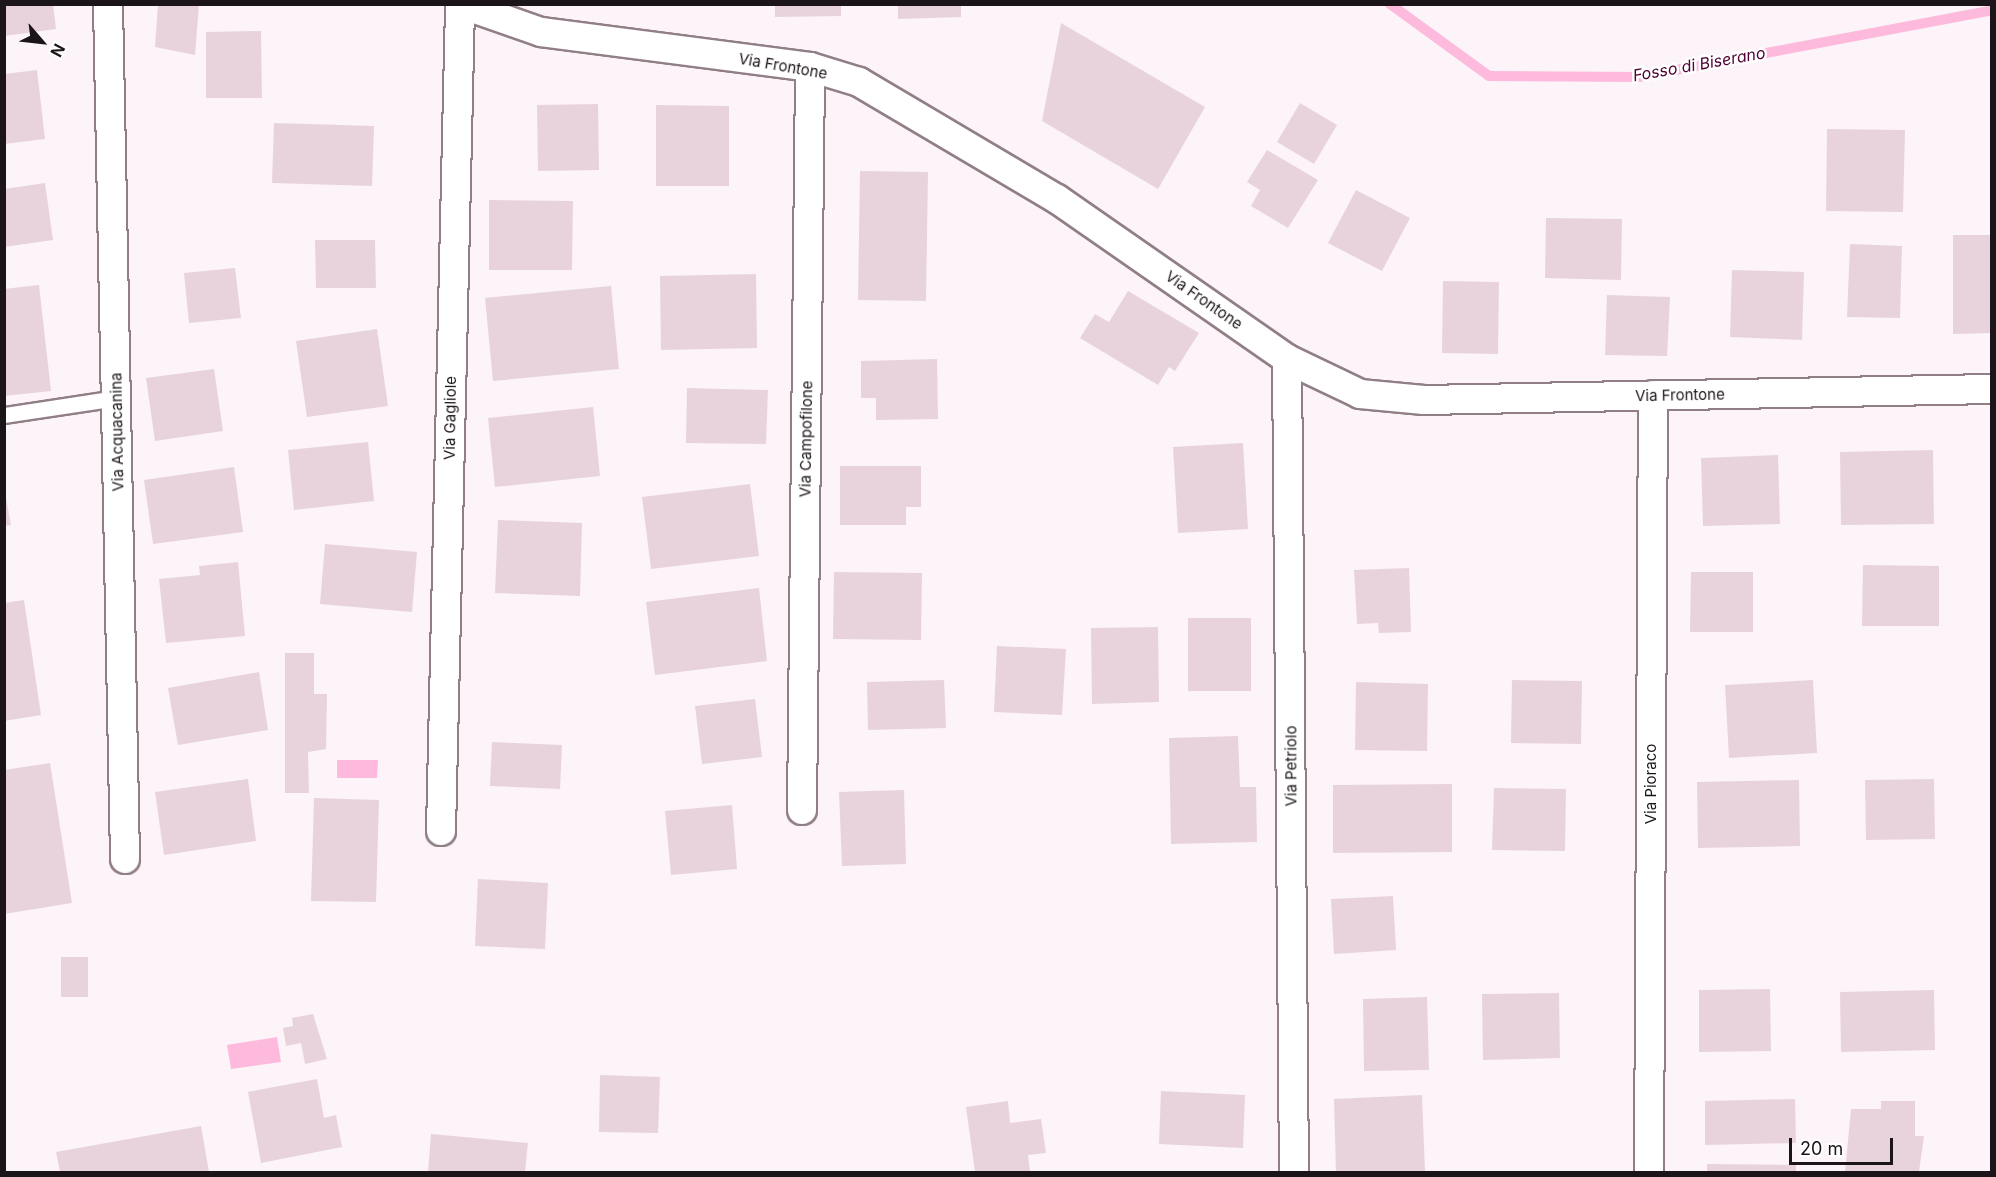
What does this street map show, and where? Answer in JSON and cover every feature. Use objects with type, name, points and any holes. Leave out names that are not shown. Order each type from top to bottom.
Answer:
[{"type":"street","name":"Via Acquacanina","points":[[108,4],[125,859]]},
{"type":"street","name":"Via Frontone","points":[[461,4],[541,32],[810,67],[859,82],[915,111],[1057,199],[1287,358],[1332,384],[1390,400],[1992,389]]},
{"type":"street","name":"Via Gagliole","points":[[441,831],[461,4]]},
{"type":"street","name":"Via Campofilone","points":[[802,810],[810,67]]},
{"type":"street","name":"Via Petriolo","points":[[1287,358],[1294,1173]]},
{"type":"street","name":"Via Pioraco","points":[[1649,1173],[1653,395]]},
{"type":"lane","points":[[4,415],[116,398]]},
{"type":"shaded area","points":[[337,760],[378,760],[377,778],[337,778]]},
{"type":"shaded area","points":[[277,1037],[281,1062],[231,1069],[227,1045]]},
{"type":"building","points":[[4,4],[53,4],[56,29],[4,36]]},
{"type":"building","points":[[158,4],[199,4],[195,55],[155,47]]},
{"type":"building","points":[[775,4],[841,4],[841,16],[775,17]]},
{"type":"building","points":[[898,4],[961,4],[961,17],[898,19]]},
{"type":"building","points":[[1061,23],[1205,107],[1158,189],[1042,121]]},
{"type":"building","points":[[261,31],[262,98],[206,98],[206,32]]},
{"type":"building","points":[[37,70],[45,139],[4,144],[4,74]]},
{"type":"building","points":[[1300,103],[1337,125],[1314,164],[1277,142]]},
{"type":"building","points":[[598,104],[599,170],[538,171],[537,105]]},
{"type":"building","points":[[656,105],[729,106],[729,186],[656,186]]},
{"type":"building","points":[[274,123],[374,126],[372,186],[272,183]]},
{"type":"building","points":[[1827,129],[1905,130],[1903,212],[1826,211]]},
{"type":"building","points":[[1267,150],[1318,180],[1288,228],[1251,206],[1260,190],[1247,182]]},
{"type":"building","points":[[860,171],[928,172],[926,301],[858,300]]},
{"type":"building","points":[[45,183],[53,240],[4,247],[4,189]]},
{"type":"building","points":[[1356,190],[1410,218],[1382,271],[1328,243]]},
{"type":"building","points":[[489,200],[573,201],[572,270],[489,270]]},
{"type":"building","points":[[1546,218],[1622,219],[1621,280],[1545,278]]},
{"type":"building","points":[[1953,235],[1992,235],[1992,333],[1953,334]]},
{"type":"building","points":[[315,240],[375,240],[376,288],[316,288]]},
{"type":"building","points":[[1850,244],[1902,246],[1900,318],[1847,317]]},
{"type":"building","points":[[235,268],[241,318],[189,323],[184,273]]},
{"type":"building","points":[[1732,270],[1804,272],[1802,340],[1730,337]]},
{"type":"building","points":[[756,274],[757,348],[661,350],[660,276]]},
{"type":"building","points":[[1443,281],[1499,282],[1498,354],[1442,353]]},
{"type":"building","points":[[39,285],[51,391],[4,396],[4,289]]},
{"type":"building","points":[[611,286],[619,369],[493,381],[485,298]]},
{"type":"building","points":[[1128,291],[1199,333],[1175,371],[1169,367],[1158,385],[1080,338],[1095,314],[1109,322]]},
{"type":"building","points":[[1607,295],[1670,297],[1667,356],[1605,355]]},
{"type":"building","points":[[377,329],[388,406],[307,417],[296,341]]},
{"type":"building","points":[[937,359],[938,419],[876,420],[876,398],[861,398],[861,361]]},
{"type":"building","points":[[214,369],[223,431],[155,441],[146,378]]},
{"type":"building","points":[[687,388],[768,390],[766,444],[686,443]]},
{"type":"building","points":[[593,407],[600,476],[495,487],[488,418]]},
{"type":"building","points":[[368,442],[374,501],[294,510],[288,450]]},
{"type":"building","points":[[1243,443],[1248,529],[1178,533],[1173,447]]},
{"type":"building","points":[[1933,450],[1934,524],[1841,525],[1840,452]]},
{"type":"building","points":[[1778,455],[1780,524],[1703,526],[1701,458]]},
{"type":"building","points":[[840,466],[921,466],[921,507],[906,507],[906,525],[840,525]]},
{"type":"building","points":[[234,467],[243,532],[153,544],[144,480]]},
{"type":"building","points":[[750,484],[759,556],[651,569],[642,497]]},
{"type":"building","points":[[6,498],[11,525],[4,526],[4,499]]},
{"type":"building","points":[[498,520],[582,523],[580,596],[495,593]]},
{"type":"building","points":[[325,544],[417,552],[412,612],[320,604]]},
{"type":"building","points":[[238,562],[245,636],[166,643],[159,579],[200,575],[199,566]]},
{"type":"building","points":[[1863,565],[1939,566],[1939,626],[1862,626]]},
{"type":"building","points":[[1409,568],[1411,632],[1379,633],[1378,623],[1357,624],[1354,570]]},
{"type":"building","points":[[834,572],[922,573],[921,640],[833,639]]},
{"type":"building","points":[[1691,572],[1753,572],[1753,632],[1690,632]]},
{"type":"building","points":[[759,588],[767,661],[655,675],[646,602]]},
{"type":"building","points":[[24,600],[41,715],[4,721],[4,603]]},
{"type":"building","points":[[1188,618],[1251,618],[1251,691],[1188,691]]},
{"type":"building","points":[[1158,627],[1159,702],[1092,704],[1091,628]]},
{"type":"building","points":[[997,646],[1066,649],[1062,715],[994,712]]},
{"type":"building","points":[[285,653],[314,653],[314,694],[327,694],[326,749],[308,752],[309,793],[285,793]]},
{"type":"building","points":[[259,672],[268,730],[178,745],[168,688]]},
{"type":"building","points":[[944,680],[946,728],[868,730],[867,682]]},
{"type":"building","points":[[1512,680],[1582,681],[1581,744],[1511,743]]},
{"type":"building","points":[[1813,680],[1817,753],[1729,758],[1725,685]]},
{"type":"building","points":[[1356,682],[1428,684],[1427,751],[1355,750]]},
{"type":"building","points":[[755,699],[762,757],[702,764],[695,706]]},
{"type":"building","points":[[1238,736],[1240,787],[1256,787],[1257,842],[1171,844],[1169,738]]},
{"type":"building","points":[[492,742],[562,745],[560,789],[490,786]]},
{"type":"building","points":[[50,763],[72,903],[4,914],[4,770]]},
{"type":"building","points":[[248,779],[256,841],[164,855],[155,792]]},
{"type":"building","points":[[1934,779],[1935,839],[1866,840],[1865,780]]},
{"type":"building","points":[[1799,780],[1800,846],[1698,848],[1697,782]]},
{"type":"building","points":[[1452,784],[1452,852],[1333,853],[1333,785]]},
{"type":"building","points":[[1494,788],[1566,789],[1565,851],[1492,850]]},
{"type":"building","points":[[904,790],[906,864],[842,866],[839,792]]},
{"type":"building","points":[[314,798],[379,800],[376,902],[311,901]]},
{"type":"building","points":[[732,805],[737,869],[671,875],[665,811]]},
{"type":"building","points":[[478,879],[548,883],[545,949],[475,946]]},
{"type":"building","points":[[1393,896],[1396,950],[1334,954],[1331,899]]},
{"type":"building","points":[[61,957],[88,957],[88,997],[61,997]]},
{"type":"building","points":[[1770,989],[1771,1051],[1699,1052],[1699,990]]},
{"type":"building","points":[[1934,990],[1935,1050],[1841,1052],[1840,992]]},
{"type":"building","points":[[1559,993],[1560,1058],[1483,1060],[1482,994]]},
{"type":"building","points":[[1427,997],[1429,1070],[1364,1071],[1363,999]]},
{"type":"building","points":[[313,1014],[327,1059],[305,1064],[301,1043],[286,1046],[283,1028],[293,1026],[292,1018]]},
{"type":"building","points":[[600,1075],[660,1077],[658,1133],[599,1132]]},
{"type":"building","points":[[317,1079],[324,1118],[336,1115],[342,1147],[261,1163],[248,1092]]},
{"type":"building","points":[[1161,1091],[1245,1095],[1243,1148],[1159,1144]]},
{"type":"building","points":[[1422,1095],[1425,1172],[1336,1172],[1334,1099]]},
{"type":"building","points":[[1795,1099],[1796,1143],[1705,1145],[1705,1101]]},
{"type":"building","points":[[1008,1101],[1010,1123],[1041,1119],[1046,1153],[1028,1155],[1030,1172],[975,1172],[966,1107]]},
{"type":"building","points":[[1881,1101],[1915,1101],[1915,1136],[1924,1136],[1919,1172],[1845,1172],[1851,1109],[1881,1109]]},
{"type":"building","points":[[201,1126],[209,1172],[60,1172],[56,1152]]},
{"type":"building","points":[[431,1134],[528,1143],[525,1172],[428,1172]]},
{"type":"building","points":[[1707,1164],[1796,1165],[1796,1172],[1707,1172]]},
{"type":"waterway","name":"Fosso di Biserano","points":[[1390,4],[1489,76],[1639,77],[1992,10]]}]
